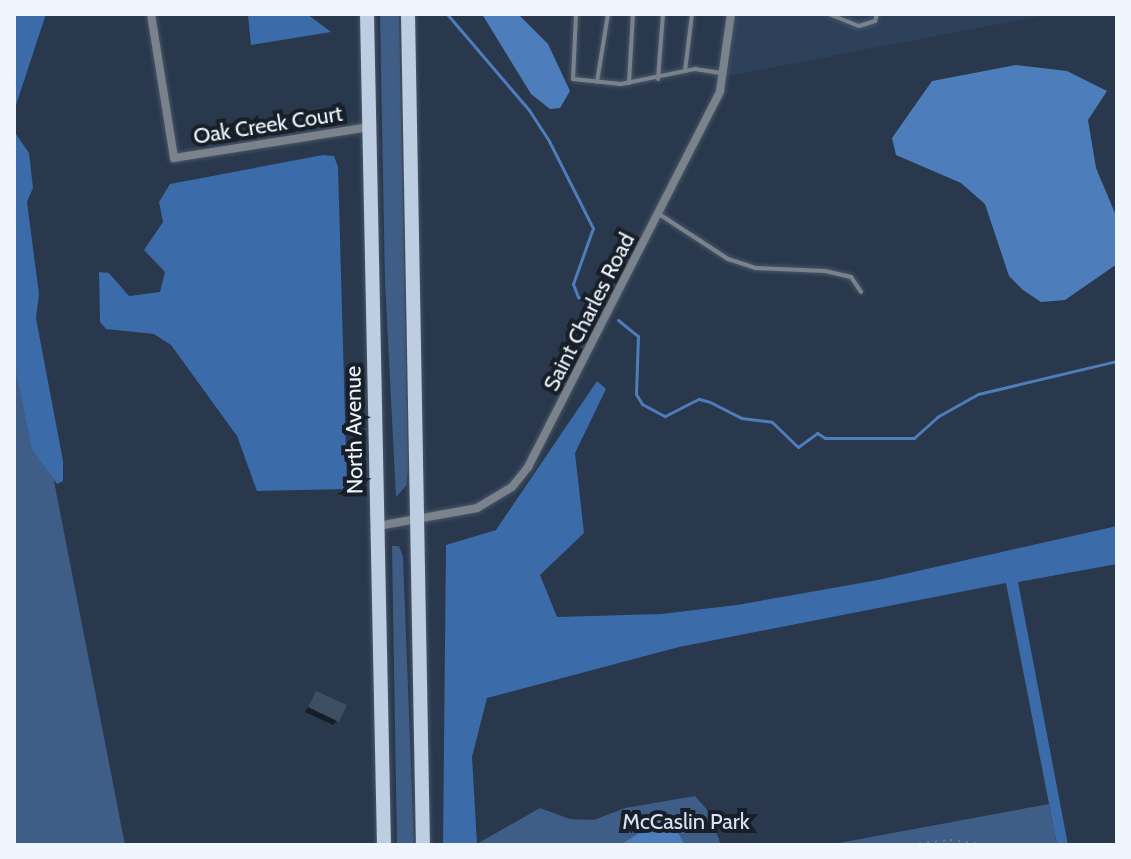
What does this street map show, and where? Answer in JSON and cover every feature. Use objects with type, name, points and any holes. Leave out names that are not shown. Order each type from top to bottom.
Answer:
[{"type":"main road","name":"North Avenue","points":[[367,14],[384,845]]},
{"type":"main road","points":[[408,14],[423,845]]},
{"type":"street","name":"Oak Creek Court","points":[[151,14],[174,158],[369,127]]},
{"type":"street","name":"Saint Charles Road","points":[[378,526],[418,523],[497,499],[528,467],[720,91],[731,14]]},
{"type":"lane","points":[[576,14],[573,79],[629,83],[685,72],[724,74]]},
{"type":"lane","points":[[597,82],[608,14]]},
{"type":"lane","points":[[629,83],[633,14]]},
{"type":"lane","points":[[658,79],[663,14]]},
{"type":"lane","points":[[685,72],[692,14]]},
{"type":"lane","points":[[829,14],[859,26],[875,21],[877,14]]},
{"type":"lane","points":[[659,214],[728,259],[755,268],[825,271],[851,277],[861,292]]},
{"type":"path","points":[[903,845],[933,840],[988,845]]},
{"type":"shaded area","points":[[14,14],[46,14],[14,111]]},
{"type":"shaded area","points":[[307,14],[331,32],[251,45],[248,15]]},
{"type":"shaded area","points":[[482,14],[518,14],[548,44],[570,91],[560,108],[550,109],[531,94]]},
{"type":"shaded area","points":[[735,14],[1050,14],[728,76]]},
{"type":"shaded area","points":[[1016,65],[1067,71],[1107,91],[1088,120],[1096,168],[1117,218],[1117,264],[1065,300],[1041,302],[1023,290],[1009,276],[985,204],[961,183],[896,155],[892,138],[932,81]]},
{"type":"shaded area","points":[[14,131],[29,153],[33,188],[27,202],[39,294],[36,318],[63,461],[63,481],[57,484],[32,449],[14,362]]},
{"type":"shaded area","points":[[323,155],[334,156],[338,167],[347,489],[257,491],[237,436],[171,345],[154,334],[106,329],[100,322],[99,272],[109,273],[129,296],[160,292],[165,272],[144,250],[163,222],[159,202],[170,184]]},
{"type":"shaded area","points":[[597,381],[606,389],[575,453],[584,533],[540,575],[557,617],[661,614],[737,605],[878,580],[1117,526],[1117,564],[1018,582],[1068,845],[1057,845],[1006,583],[679,647],[487,698],[472,757],[477,844],[443,845],[446,545],[496,530]]},
{"type":"shaded area","points":[[662,819],[672,822],[685,845],[620,845]]},
{"type":"green space","points":[[380,14],[399,14],[408,470],[406,486],[396,497],[385,282]]},
{"type":"green space","points":[[14,276],[125,845],[14,845]]},
{"type":"green space","points":[[392,546],[399,546],[403,557],[414,845],[397,845]]},
{"type":"green space","name":"McCaslin Park","points":[[695,796],[708,811],[721,845],[475,845],[540,808],[570,819],[594,820],[625,808]]},
{"type":"green space","points":[[1049,804],[1057,845],[828,845]]},
{"type":"building","points":[[316,691],[347,705],[339,722],[308,707]]},
{"type":"waterway","points":[[447,14],[529,110],[549,141],[593,228],[573,284],[578,297],[601,311]]},
{"type":"waterway","points":[[618,320],[638,336],[636,394],[642,404],[665,416],[699,399],[710,402],[741,418],[772,422],[798,447],[817,433],[825,438],[914,438],[937,417],[978,394],[1117,361]]}]
